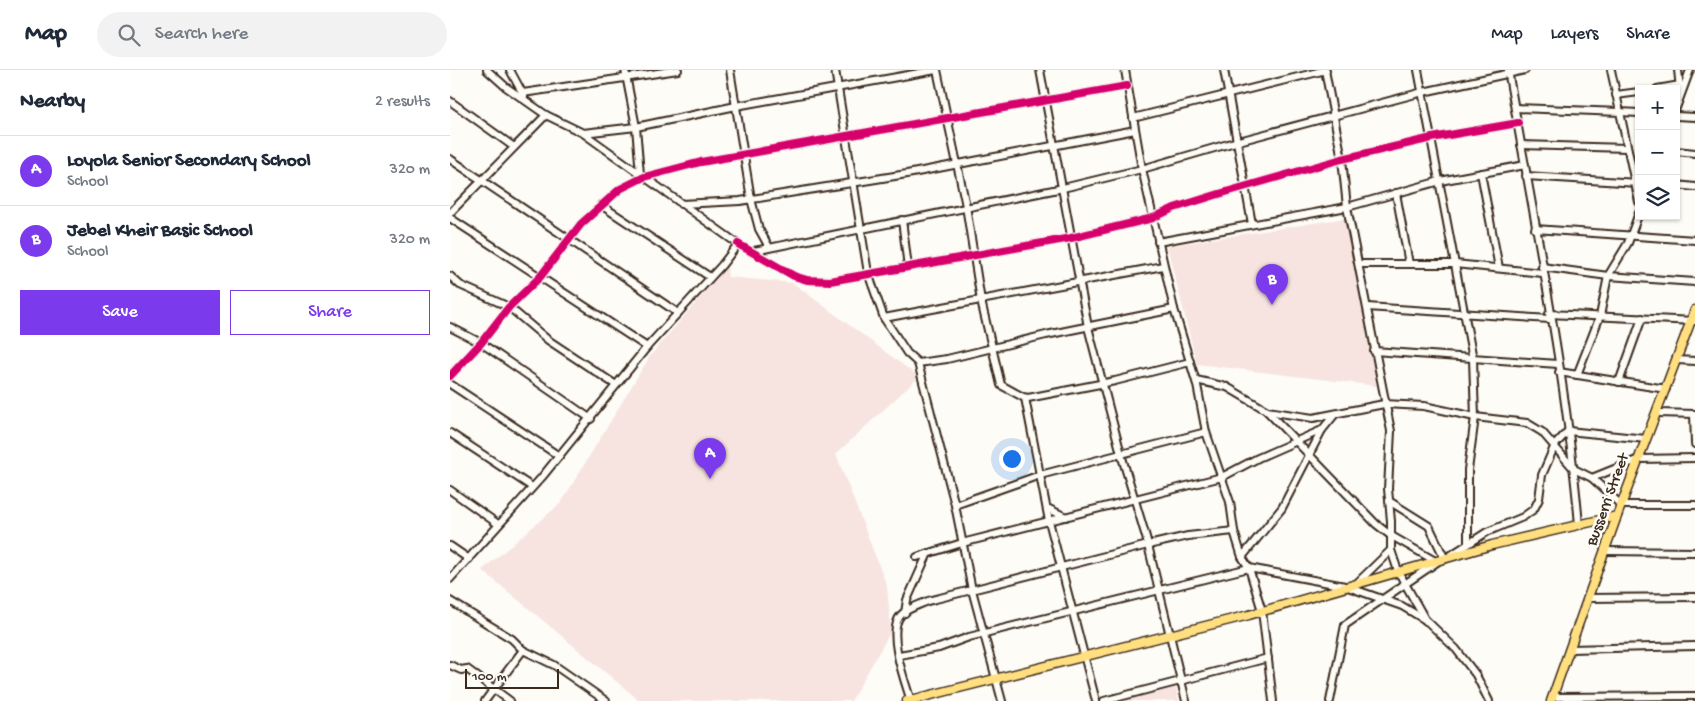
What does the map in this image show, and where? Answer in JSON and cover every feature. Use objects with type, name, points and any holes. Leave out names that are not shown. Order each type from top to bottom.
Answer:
[{"type":"main road","name":"Busserri Street","points":[[1552,699],[1621,505],[1693,321],[1695,310]]},
{"type":"main road","points":[[910,701],[1262,611],[1492,545],[1617,516]]},
{"type":"street","points":[[487,70],[546,115],[583,133],[738,244],[754,251],[794,276],[807,280],[830,281],[1071,238],[1153,218],[1174,208],[1342,159],[1432,138],[1518,123]]},
{"type":"street","points":[[510,70],[528,101]]},
{"type":"street","points":[[625,70],[636,127],[642,175]]},
{"type":"street","points":[[523,93],[678,70]]},
{"type":"street","points":[[730,70],[752,200],[759,229],[769,247]]},
{"type":"street","points":[[835,70],[868,273],[884,318],[907,353],[918,363],[955,504],[972,590],[1002,701]]},
{"type":"street","points":[[583,133],[636,127],[736,106],[936,70],[966,206],[980,301],[1001,385],[1025,398],[1102,384],[1190,362]]},
{"type":"street","points":[[1040,70],[1088,328],[1121,454],[1148,545],[1186,701]]},
{"type":"street","points":[[1125,70],[1142,170],[1163,266],[1196,380],[1206,432],[1230,502],[1234,531],[1242,558],[1249,568],[1262,611],[1274,701]]},
{"type":"street","points":[[1224,70],[1243,187],[1252,224]]},
{"type":"street","points":[[1133,118],[1325,70],[1342,159],[1347,207],[1384,404],[1391,431],[1391,550],[1398,571],[1427,621]]},
{"type":"street","points":[[1418,70],[1472,358],[1475,417],[1468,470],[1468,544]]},
{"type":"street","points":[[754,251],[1142,170],[1235,142],[1423,92],[1508,71],[1526,70]]},
{"type":"street","points":[[1611,70],[1627,148],[1635,176]]},
{"type":"street","points":[[1678,70],[1680,85]]},
{"type":"street","points":[[1508,71],[1558,364],[1574,469],[1579,525]]},
{"type":"street","points":[[1680,89],[1691,73]]},
{"type":"street","points":[[450,376],[481,343],[509,308],[540,278],[569,239],[620,189],[642,175],[700,162],[1127,86]]},
{"type":"street","points":[[1616,95],[1635,93]]},
{"type":"street","points":[[450,101],[514,147]]},
{"type":"street","points":[[1515,108],[1635,114]]},
{"type":"street","points":[[450,213],[546,115]]},
{"type":"street","points":[[1680,116],[1695,118]]},
{"type":"street","points":[[681,204],[752,200],[854,183],[1135,130]]},
{"type":"street","points":[[1521,145],[1627,148]]},
{"type":"street","points":[[1680,151],[1695,153]]},
{"type":"street","points":[[450,159],[678,313]]},
{"type":"street","points":[[1158,242],[1347,207],[1440,181],[1525,166]]},
{"type":"street","points":[[1481,174],[1499,268]]},
{"type":"street","points":[[1526,176],[1635,183]]},
{"type":"street","points":[[1680,185],[1695,187]]},
{"type":"street","points":[[1396,194],[1409,264]]},
{"type":"street","points":[[601,206],[710,277]]},
{"type":"street","points":[[450,218],[647,348]]},
{"type":"street","points":[[902,220],[908,267]]},
{"type":"street","points":[[1577,374],[1600,316],[1608,276],[1636,220]]},
{"type":"street","points":[[1535,229],[1695,240]]},
{"type":"street","points":[[450,579],[559,456],[647,348],[722,265],[738,244]]},
{"type":"street","points":[[1359,264],[1455,264],[1695,282]]},
{"type":"street","points":[[884,318],[1163,266]]},
{"type":"street","points":[[450,276],[460,285],[509,308],[548,340],[616,385]]},
{"type":"street","points":[[1367,307],[1464,313],[1600,316],[1693,321]]},
{"type":"street","points":[[918,363],[947,359],[1174,309]]},
{"type":"street","points":[[1619,382],[1642,318]]},
{"type":"street","points":[[450,327],[481,343],[590,419]]},
{"type":"street","points":[[1374,351],[1558,364]]},
{"type":"street","points":[[1677,360],[1695,361]]},
{"type":"street","points":[[1559,372],[1666,389]]},
{"type":"street","points":[[1196,380],[1227,387],[1266,410],[1376,524],[1390,535],[1437,562],[1345,625],[1330,701]]},
{"type":"street","points":[[450,384],[559,456]]},
{"type":"street","points":[[1025,398],[1049,521],[1096,701]]},
{"type":"street","points":[[1266,410],[1300,417],[1335,414],[1384,404],[1424,406],[1475,417],[1527,423],[1542,432],[1574,469],[1592,478],[1621,505],[1695,505]]},
{"type":"street","points":[[1658,413],[1695,414],[1695,444]]},
{"type":"street","points":[[1242,558],[1282,508],[1289,491],[1322,430],[1335,414]]},
{"type":"street","points":[[917,557],[962,543],[1222,477],[1258,458],[1322,430]]},
{"type":"street","points":[[1390,501],[1429,526],[1445,559],[1468,544],[1534,509],[1539,499],[1542,475],[1555,445],[1568,431]]},
{"type":"street","points":[[1568,431],[1646,440]]},
{"type":"street","points":[[955,504],[1040,475],[1206,432]]},
{"type":"street","points":[[450,433],[532,487]]},
{"type":"street","points":[[1592,478],[1639,459],[1695,458]]},
{"type":"street","points":[[450,490],[498,524]]},
{"type":"street","points":[[1046,508],[1066,517]]},
{"type":"street","points":[[910,701],[894,632],[896,623],[905,612],[928,601],[1148,545],[1188,536],[1234,531]]},
{"type":"street","points":[[450,546],[469,559]]},
{"type":"street","points":[[1357,583],[1391,550]]},
{"type":"street","points":[[1605,552],[1695,552]]},
{"type":"street","points":[[905,612],[906,600],[928,553]]},
{"type":"street","points":[[899,655],[939,648],[985,634],[1072,614],[1249,568],[1345,586],[1402,606],[1427,621],[1456,649],[1476,674],[1488,701]]},
{"type":"street","points":[[1588,598],[1695,597]]},
{"type":"street","points":[[450,601],[512,639],[523,650],[554,665],[606,701]]},
{"type":"street","points":[[1570,649],[1695,646]]},
{"type":"street","points":[[485,701],[523,650]]},
{"type":"street","points":[[1104,701],[1181,679],[1268,658]]},
{"type":"street","points":[[450,665],[461,670],[467,669],[476,678],[486,681],[493,689],[510,701]]},
{"type":"street","points":[[1552,699],[1695,696]]},
{"type":"shaded area","points":[[1346,218],[1377,386],[1197,364],[1167,246]]},
{"type":"shaded area","points":[[727,266],[728,277],[793,283],[919,377],[836,454],[887,586],[891,631],[851,701],[640,701],[482,570],[561,503],[650,356]]},
{"type":"shaded area","points":[[1176,687],[1179,701],[1123,701]]},
{"type":"cycle path","points":[[450,376],[481,343],[509,307],[540,277],[581,224],[620,189],[644,177],[701,162],[1127,86]]},
{"type":"cycle path","points":[[738,244],[794,276],[807,280],[830,281],[1071,238],[1153,218],[1174,208],[1342,159],[1432,138],[1518,123]]},
{"type":"place","name":"Jebel Kheir Basic School","points":[[1272,305]]},
{"type":"place","name":"Loyola Senior Secondary School","points":[[710,479]]}]
